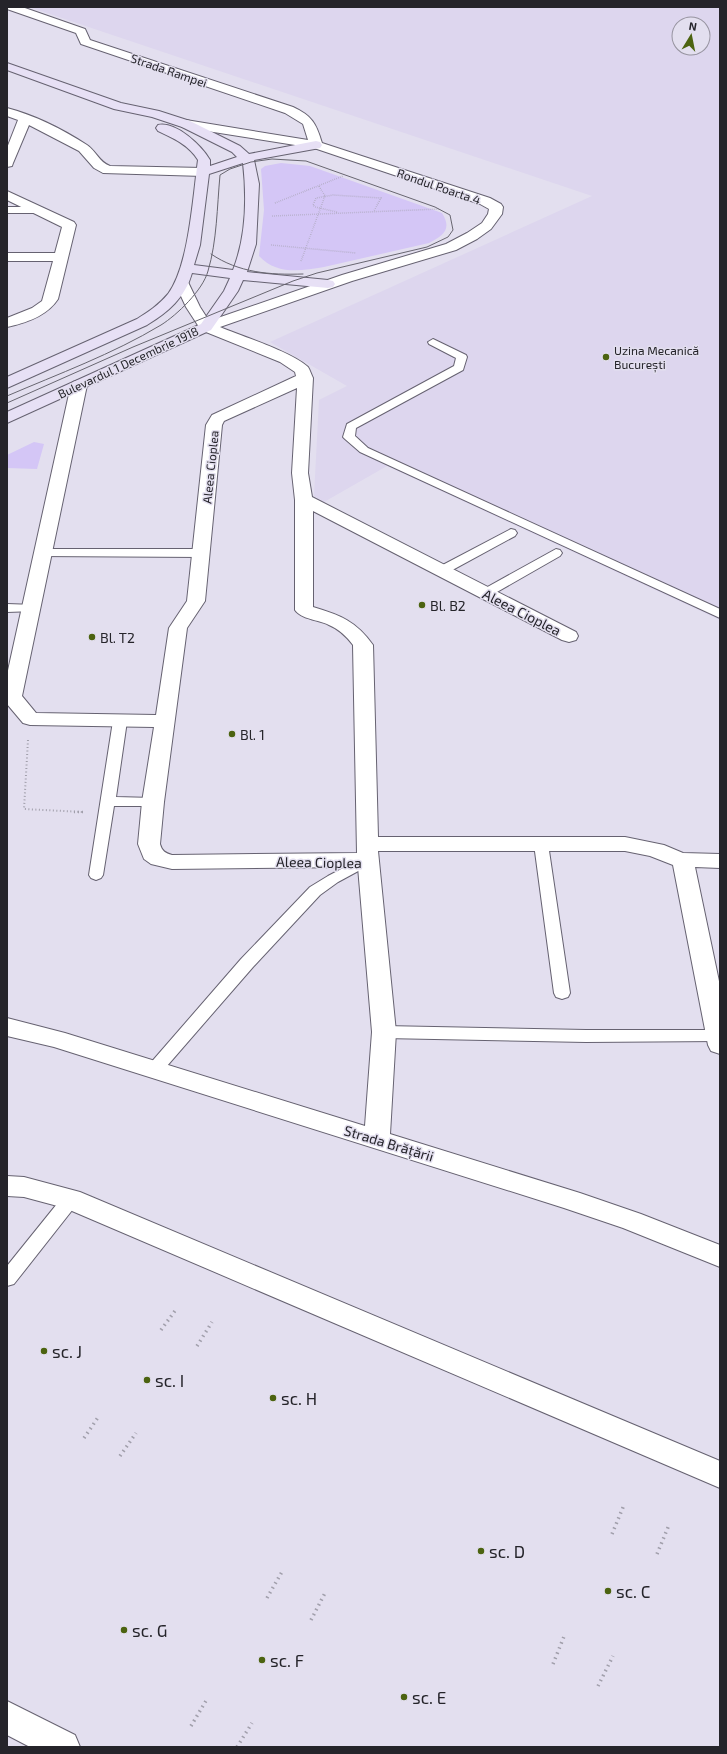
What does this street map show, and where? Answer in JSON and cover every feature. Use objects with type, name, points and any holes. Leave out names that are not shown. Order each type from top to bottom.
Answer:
[{"type":"main road","points":[[7,66],[128,110],[187,141],[204,160],[193,245],[188,268],[182,284],[173,298],[161,310],[142,322],[7,383]]},
{"type":"main road","points":[[128,110],[155,114],[186,124],[222,141],[246,158]]},
{"type":"main road","points":[[203,172],[246,158],[316,145]]},
{"type":"main road","name":"Bulevardul 1 Decembrie 1918","points":[[7,418],[206,327],[231,290],[239,275],[249,244],[252,214],[252,184],[246,158]]},
{"type":"main road","points":[[188,268],[328,284]]},
{"type":"street","name":"Strada Rampei","points":[[10,7],[81,31],[84,42],[288,110],[304,117],[310,124],[316,145]]},
{"type":"street","points":[[7,112],[26,119],[85,149],[100,168],[108,170],[203,172]]},
{"type":"street","points":[[7,163],[26,119]]},
{"type":"street","name":"Rondul Poarta 4","points":[[186,124],[316,145],[485,201],[496,207],[496,215],[487,226],[468,238],[436,252],[328,284],[206,327]]},
{"type":"street","points":[[7,195],[69,225],[52,299],[48,305],[40,310],[7,323]]},
{"type":"street","points":[[7,257],[62,257]]},
{"type":"street","points":[[182,284],[193,308],[206,327],[285,359],[302,370],[305,378],[300,466],[304,500],[304,610],[328,617],[346,625],[354,632],[363,645],[367,852]]},
{"type":"street","name":"Aleea Cioplea","points":[[305,378],[218,418],[214,425],[196,601],[178,628],[153,802],[149,844],[152,854],[158,859],[172,862],[542,844],[625,844],[656,850],[673,858],[683,860],[720,861]]},
{"type":"street","points":[[79,385],[31,608],[10,696],[30,719],[165,721]]},
{"type":"street","name":"Aleea Cioplea","points":[[304,500],[569,636]]},
{"type":"street","name":"Aleea Cioplea","points":[[367,852],[384,1032],[377,1140]]},
{"type":"street","points":[[683,860],[719,1041]]},
{"type":"street","name":"Strada Brățării","points":[[7,1026],[56,1039],[571,1200],[632,1221],[720,1256]]},
{"type":"street","name":"Strada Brățării","points":[[7,1040],[56,1039]]},
{"type":"street","points":[[7,1186],[24,1187],[70,1199],[720,1475]]},
{"type":"street","points":[[7,1717],[63,1747]]},
{"type":"lane","points":[[7,210],[37,210]]},
{"type":"lane","points":[[433,342],[462,357],[459,368],[351,426],[349,437],[364,450],[720,614]]},
{"type":"lane","points":[[442,571],[511,533]]},
{"type":"lane","points":[[42,553],[201,553]]},
{"type":"lane","points":[[486,593],[556,553]]},
{"type":"lane","points":[[7,608],[31,608]]},
{"type":"lane","points":[[96,875],[120,721]]},
{"type":"lane","points":[[107,807],[153,802]]},
{"type":"lane","points":[[542,844],[562,992]]},
{"type":"lane","points":[[154,1070],[247,962],[315,891],[333,879],[367,852]]},
{"type":"lane","points":[[384,1032],[586,1036],[719,1041]]},
{"type":"lane","points":[[7,1279],[70,1199]]},
{"type":"path","points":[[252,214],[371,163]]},
{"type":"path","points":[[300,264],[325,196],[324,192],[319,186]]},
{"type":"path","points":[[342,213],[320,209],[313,205],[316,198],[334,195],[381,198],[374,211]]},
{"type":"path","points":[[252,214],[319,214],[446,208]]},
{"type":"path","points":[[249,244],[306,247],[377,255],[399,263]]},
{"type":"path","points":[[30,719],[24,809],[107,807]]},
{"type":"path","points":[[161,1330],[176,1308]]},
{"type":"path","points":[[197,1346],[212,1322]]},
{"type":"path","points":[[84,1438],[99,1416]]},
{"type":"path","points":[[120,1456],[136,1434]]},
{"type":"path","points":[[612,1534],[624,1505]]},
{"type":"path","points":[[657,1554],[668,1525]]},
{"type":"path","points":[[267,1598],[283,1570]]},
{"type":"path","points":[[310,1620],[326,1591]]},
{"type":"path","points":[[553,1664],[565,1634]]},
{"type":"path","points":[[598,1686],[613,1656]]},
{"type":"path","points":[[191,1726],[207,1699]]},
{"type":"path","points":[[237,1747],[252,1722]]},
{"type":"shaded area","points":[[29,7],[720,7],[720,620],[387,466],[324,502],[314,496],[319,400],[347,386],[270,342],[592,196]]},
{"type":"shaded area","points":[[281,163],[310,166],[442,213],[446,223],[445,231],[429,243],[324,267],[306,270],[289,270],[273,266],[259,256],[264,210],[261,169],[265,166]]},
{"type":"shaded area","points":[[34,442],[44,444],[37,469],[7,468],[7,455]]},
{"type":"tram line","points":[[7,403],[133,347],[293,281],[317,273],[427,247],[448,237],[453,230],[450,215],[435,207],[306,161],[272,159],[251,162],[230,169],[220,175],[212,254]]},
{"type":"tram line","points":[[7,396],[124,345],[167,321],[182,309],[201,286],[208,271],[212,254]]},
{"type":"tram line","points":[[212,254],[233,265],[255,272],[303,274]]},
{"type":"place","name":"Uzina Mecanică București","points":[[606,357]]},
{"type":"place","name":"Bl. B2","points":[[422,605]]},
{"type":"place","name":"Bl. T2","points":[[92,637]]},
{"type":"place","name":"Bl. 1","points":[[232,734]]},
{"type":"place","name":"sc. J","points":[[44,1351]]},
{"type":"place","name":"sc. I","points":[[147,1380]]},
{"type":"place","name":"sc. H","points":[[273,1398]]},
{"type":"place","name":"sc. D","points":[[481,1551]]},
{"type":"place","name":"sc. C","points":[[608,1591]]},
{"type":"place","name":"sc. G","points":[[124,1630]]},
{"type":"place","name":"sc. F","points":[[262,1660]]},
{"type":"place","name":"sc. E","points":[[404,1697]]}]
